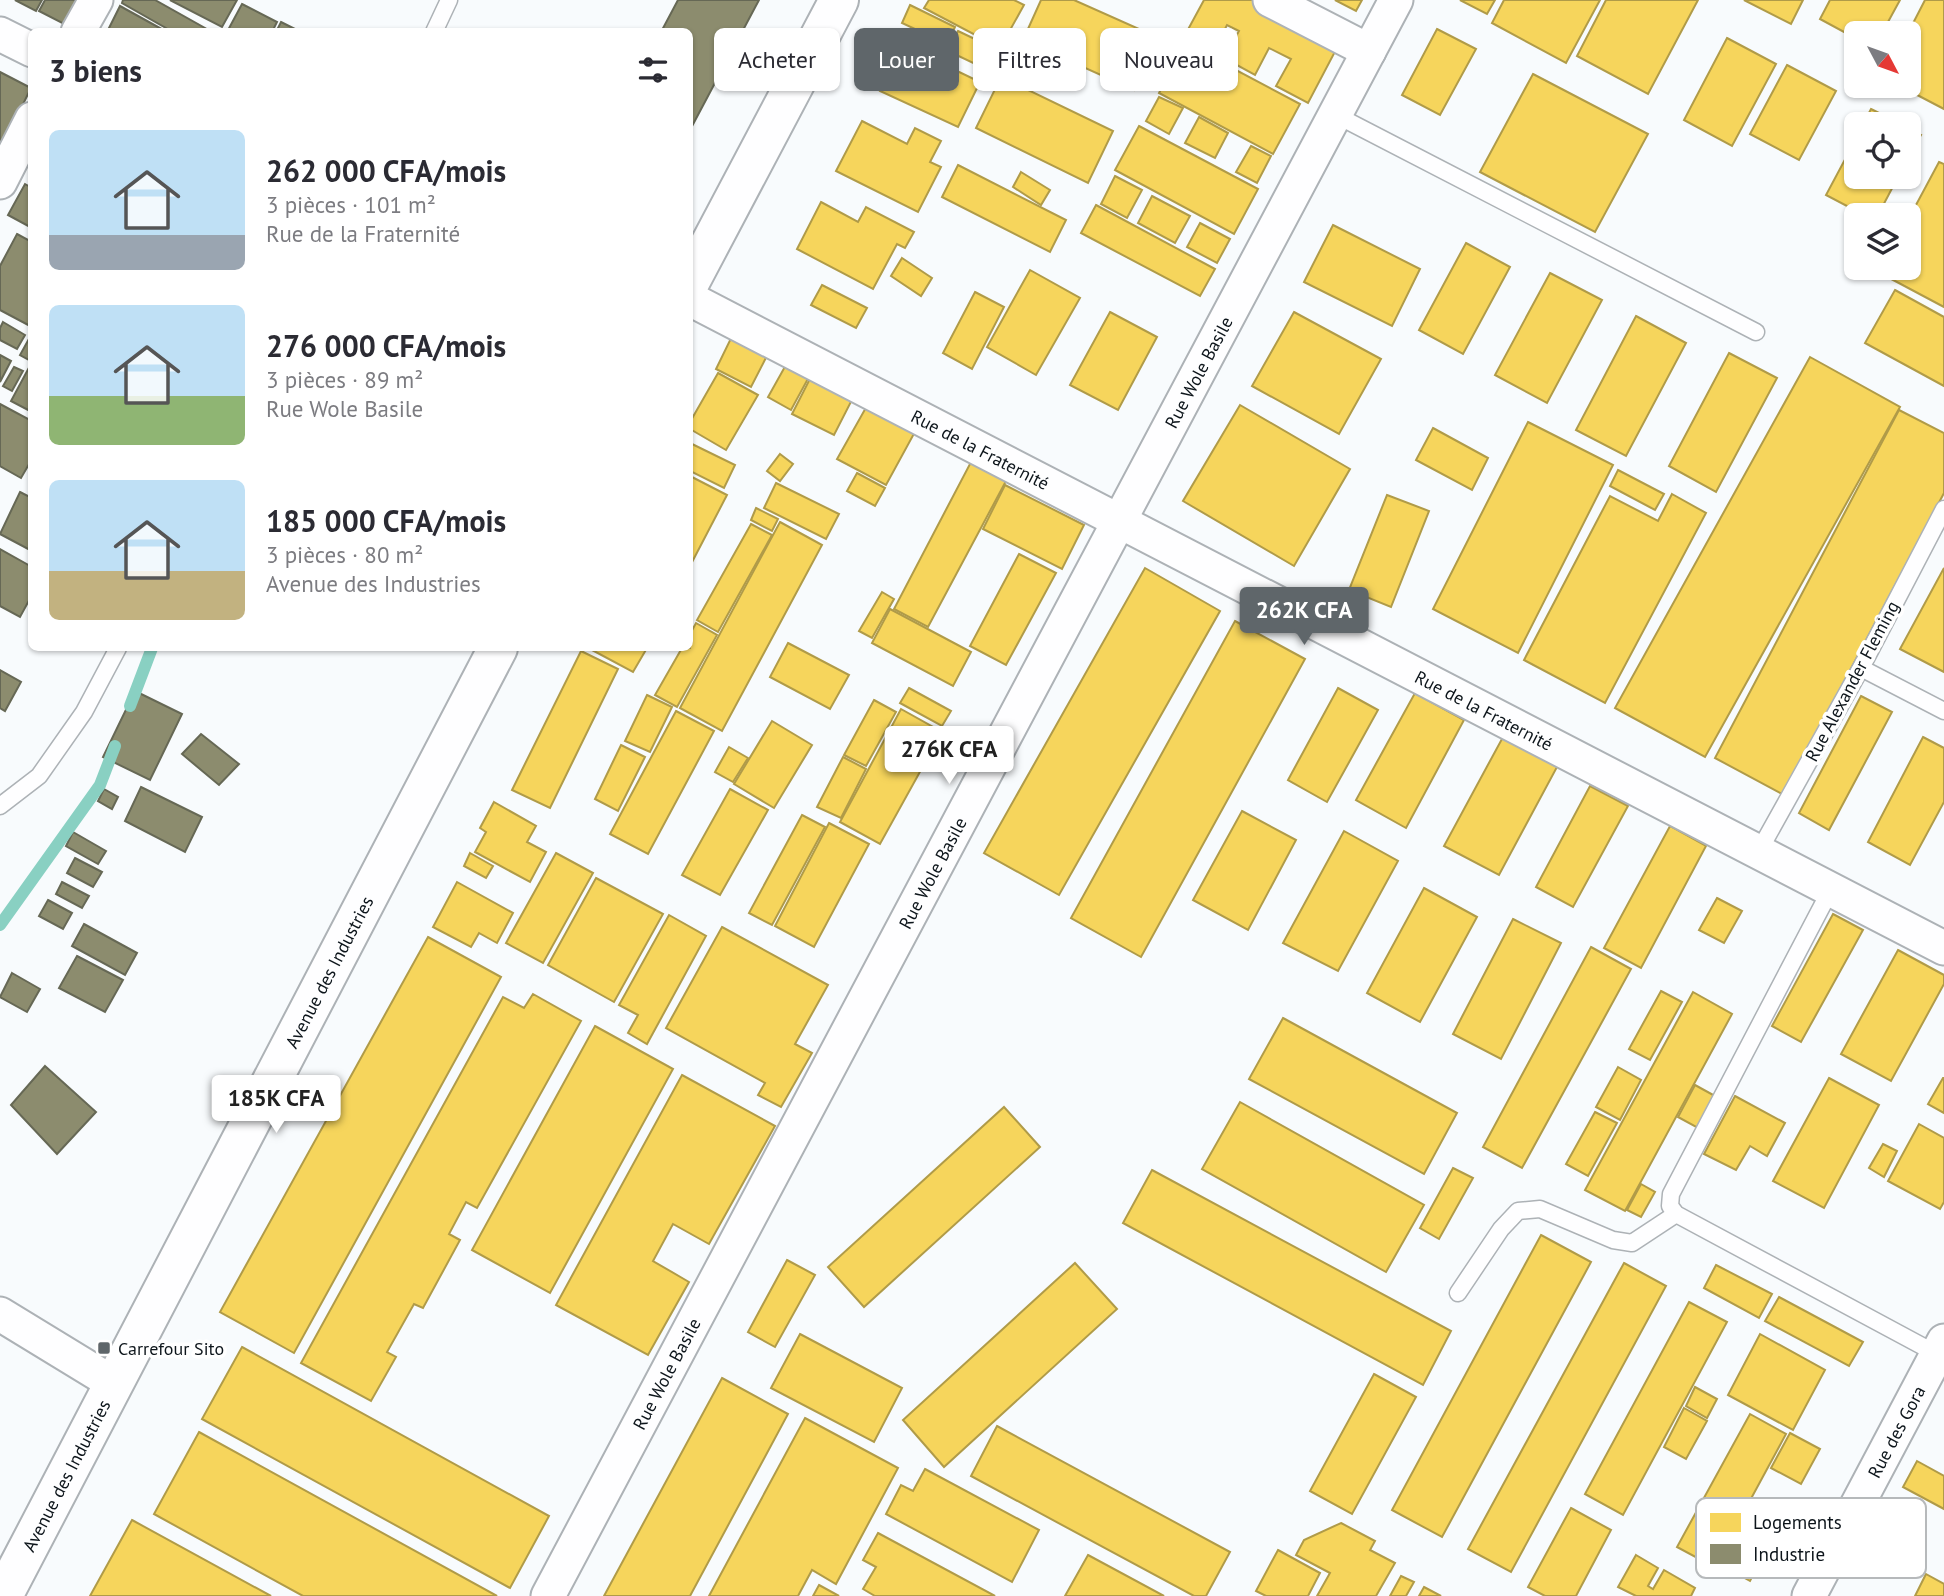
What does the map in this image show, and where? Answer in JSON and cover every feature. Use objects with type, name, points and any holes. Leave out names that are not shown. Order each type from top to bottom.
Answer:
[{"type":"street","points":[[80,28],[96,0]]},
{"type":"street","points":[[693,274],[706,239],[839,0]]},
{"type":"street","points":[[1270,0],[1369,51]]},
{"type":"street","name":"Rue Wole Basile","points":[[548,1596],[1396,0]]},
{"type":"street","points":[[0,34],[28,48]]},
{"type":"street","points":[[0,182],[28,126]]},
{"type":"street","name":"Rue de la Fraternité","points":[[693,301],[1944,948]]},
{"type":"street","name":"Avenue des Industries","points":[[3,1596],[496,651]]},
{"type":"street","points":[[0,1314],[113,1383]]},
{"type":"street","name":"Rue des Gora","points":[[1861,1498],[1941,1348]]},
{"type":"street","name":"Rue des Gora","points":[[1809,1596],[1819,1578]]},
{"type":"lane","points":[[436,28],[449,0]]},
{"type":"lane","points":[[1336,115],[1756,332]]},
{"type":"lane","name":"Rue Alexander Fleming","points":[[1759,851],[1861,668],[1944,509]]},
{"type":"lane","points":[[0,806],[39,776],[83,712],[116,651]]},
{"type":"lane","points":[[1861,668],[1944,711]]},
{"type":"lane","points":[[1830,889],[1671,1194],[1670,1206],[1676,1214],[1941,1348]]},
{"type":"lane","points":[[1458,1293],[1501,1229],[1518,1211],[1540,1209],[1613,1240],[1632,1243],[1676,1214]]},
{"type":"building: Logements","points":[[929,0],[1014,0],[1024,5],[1011,28],[973,28],[973,34],[924,8]]},
{"type":"building: Logements","points":[[1041,0],[1074,0],[1137,28],[1100,28],[1100,75],[1086,68],[1086,28],[1028,28]]},
{"type":"building: Logements","points":[[1204,0],[1256,0],[1339,44],[1308,103],[1276,86],[1291,59],[1269,48],[1255,75],[1238,66],[1238,28],[1227,25],[1225,28],[1189,28]]},
{"type":"building: Logements","points":[[1335,0],[1362,0],[1356,11]]},
{"type":"building: Logements","points":[[1460,0],[1495,0],[1487,14]]},
{"type":"building: Logements","points":[[1504,0],[1600,0],[1566,63],[1492,23]]},
{"type":"building: Logements","points":[[1606,0],[1698,0],[1648,94],[1577,56]]},
{"type":"building: Logements","points":[[1744,0],[1803,0],[1791,24]]},
{"type":"building: Logements","points":[[1830,0],[1900,0],[1889,21],[1844,21],[1844,32],[1820,19]]},
{"type":"building: Logements","points":[[1925,0],[1944,0],[1944,109],[1922,98],[1922,21],[1914,21]]},
{"type":"building: Logements","points":[[910,5],[955,27],[913,28],[902,23]]},
{"type":"building: Logements","points":[[1437,29],[1476,49],[1440,115],[1402,95]]},
{"type":"building: Logements","points":[[959,31],[973,38],[973,63],[959,56]]},
{"type":"building: Logements","points":[[1727,38],[1776,64],[1732,146],[1684,120]]},
{"type":"building: Logements","points":[[1787,65],[1836,91],[1799,160],[1750,134]]},
{"type":"building: Logements","points":[[1238,71],[1300,104],[1273,154],[1159,93],[1238,91]]},
{"type":"building: Logements","points":[[959,72],[973,79],[973,91],[976,91],[958,127],[880,91],[959,91]]},
{"type":"building: Logements","points":[[1533,74],[1648,134],[1595,232],[1480,172]]},
{"type":"building: Logements","points":[[994,91],[1030,91],[1113,131],[1088,183],[976,128]]},
{"type":"building: Logements","points":[[1159,97],[1183,108],[1169,134],[1146,121]]},
{"type":"building: Logements","points":[[1199,117],[1228,133],[1215,158],[1185,143]]},
{"type":"building: Logements","points":[[862,121],[907,144],[915,128],[941,141],[930,162],[941,167],[918,212],[836,171]]},
{"type":"building: Logements","points":[[1139,126],[1258,189],[1234,234],[1115,170]]},
{"type":"building: Logements","points":[[1251,146],[1271,156],[1257,183],[1236,172]]},
{"type":"building: Logements","points":[[1844,161],[1844,189],[1892,189],[1884,203],[1844,204],[1826,195]]},
{"type":"building: Logements","points":[[1939,162],[1944,164],[1944,307],[1893,280],[1921,280],[1921,203],[1917,203]]},
{"type":"building: Logements","points":[[958,165],[1066,220],[1050,252],[942,197]]},
{"type":"building: Logements","points":[[1021,172],[1050,190],[1041,205],[1013,187]]},
{"type":"building: Logements","points":[[1115,176],[1142,190],[1127,218],[1101,204]]},
{"type":"building: Logements","points":[[1152,196],[1190,216],[1175,243],[1138,223]]},
{"type":"building: Logements","points":[[821,202],[858,222],[866,207],[914,232],[905,248],[897,244],[873,289],[797,249]]},
{"type":"building: Logements","points":[[1096,205],[1215,269],[1200,296],[1081,233]]},
{"type":"building: Logements","points":[[1200,223],[1230,239],[1217,263],[1187,247]]},
{"type":"building: Logements","points":[[1333,225],[1420,269],[1392,326],[1304,282]]},
{"type":"building: Logements","points":[[1466,243],[1510,267],[1463,354],[1419,330]]},
{"type":"building: Logements","points":[[902,258],[932,278],[921,296],[891,276]]},
{"type":"building: Logements","points":[[1030,270],[1080,298],[1036,375],[987,347]]},
{"type":"building: Logements","points":[[1550,273],[1602,300],[1547,403],[1495,375]]},
{"type":"building: Logements","points":[[822,285],[867,308],[856,328],[811,305]]},
{"type":"building: Logements","points":[[1895,290],[1944,317],[1944,386],[1865,343]]},
{"type":"building: Logements","points":[[975,292],[1004,307],[972,369],[943,353]]},
{"type":"building: Logements","points":[[1110,312],[1157,337],[1118,410],[1070,385]]},
{"type":"building: Logements","points":[[1294,312],[1381,359],[1339,434],[1252,386]]},
{"type":"building: Logements","points":[[1636,316],[1686,343],[1626,456],[1576,430]]},
{"type":"building: Logements","points":[[737,326],[773,344],[751,387],[716,369]]},
{"type":"building: Logements","points":[[1729,353],[1777,378],[1716,492],[1669,466]]},
{"type":"building: Logements","points":[[1810,357],[1900,407],[1705,757],[1615,708]]},
{"type":"building: Logements","points":[[787,363],[810,375],[791,410],[768,397]]},
{"type":"building: Logements","points":[[816,367],[858,388],[834,435],[792,414]]},
{"type":"building: Logements","points":[[718,373],[758,395],[726,450],[693,431],[693,417]]},
{"type":"building: Logements","points":[[868,404],[916,430],[886,485],[837,459]]},
{"type":"building: Logements","points":[[1240,405],[1350,469],[1294,566],[1183,501]]},
{"type":"building: Logements","points":[[1899,410],[1944,433],[1944,493],[1784,795],[1715,758]]},
{"type":"building: Logements","points":[[1528,422],[1613,465],[1518,653],[1433,609]]},
{"type":"building: Logements","points":[[1433,428],[1488,458],[1472,490],[1416,460]]},
{"type":"building: Logements","points":[[693,444],[735,465],[724,488],[693,472]]},
{"type":"building: Logements","points":[[780,454],[793,464],[780,481],[767,471]]},
{"type":"building: Logements","points":[[971,462],[1006,481],[928,627],[894,609]]},
{"type":"building: Logements","points":[[1618,470],[1664,494],[1655,510],[1610,486]]},
{"type":"building: Logements","points":[[857,473],[885,488],[875,506],[847,491]]},
{"type":"building: Logements","points":[[693,478],[727,495],[693,560]]},
{"type":"building: Logements","points":[[776,483],[839,514],[826,539],[764,508]]},
{"type":"building: Logements","points":[[1005,485],[1084,525],[1062,569],[983,529]]},
{"type":"building: Logements","points":[[1672,494],[1706,513],[1605,703],[1524,660],[1610,496],[1658,521]]},
{"type":"building: Logements","points":[[1387,495],[1429,511],[1391,607],[1349,590]]},
{"type":"building: Logements","points":[[756,508],[778,519],[772,531],[751,520]]},
{"type":"building: Logements","points":[[780,522],[822,545],[722,731],[680,708]]},
{"type":"building: Logements","points":[[751,524],[772,535],[718,632],[697,620]]},
{"type":"building: Logements","points":[[1019,554],[1056,573],[1006,665],[970,646]]},
{"type":"building: Logements","points":[[1145,568],[1220,611],[1059,895],[984,853]]},
{"type":"building: Logements","points":[[1944,568],[1944,672],[1900,649]]},
{"type":"building: Logements","points":[[882,592],[894,599],[872,638],[859,631]]},
{"type":"building: Logements","points":[[890,609],[971,652],[953,686],[872,643]]},
{"type":"building: Logements","points":[[1235,621],[1305,659],[1141,957],[1071,918]]},
{"type":"building: Logements","points":[[696,623],[717,635],[677,707],[655,695],[680,651],[693,651],[693,628]]},
{"type":"building: Logements","points":[[788,643],[849,675],[830,709],[770,677]]},
{"type":"building: Logements","points":[[581,651],[618,669],[550,808],[512,790]]},
{"type":"building: Logements","points":[[594,651],[645,651],[633,672]]},
{"type":"building: Logements","points":[[909,688],[951,711],[942,726],[900,703]]},
{"type":"building: Logements","points":[[1338,688],[1378,710],[1327,802],[1288,780]]},
{"type":"building: Logements","points":[[1415,693],[1464,720],[1406,828],[1356,800]]},
{"type":"building: Logements","points":[[647,695],[672,707],[650,752],[625,741]]},
{"type":"building: Logements","points":[[1861,696],[1892,712],[1829,830],[1799,813]]},
{"type":"building: Logements","points":[[874,700],[896,712],[866,766],[844,755]]},
{"type":"building: Logements","points":[[901,709],[942,732],[880,844],[840,822]]},
{"type":"building: Logements","points":[[676,711],[714,731],[648,854],[610,834]]},
{"type":"building: Logements","points":[[772,721],[812,745],[774,808],[734,784]]},
{"type":"building: Logements","points":[[1503,737],[1557,767],[1499,875],[1444,846]]},
{"type":"building: Logements","points":[[1923,737],[1944,748],[1944,802],[1910,865],[1868,842]]},
{"type":"building: Logements","points":[[621,745],[645,757],[618,811],[595,799]]},
{"type":"building: Logements","points":[[729,747],[748,758],[733,782],[715,772]]},
{"type":"building: Logements","points":[[843,757],[866,769],[841,818],[817,807]]},
{"type":"building: Logements","points":[[1590,786],[1628,806],[1573,907],[1536,887]]},
{"type":"building: Logements","points":[[730,789],[768,810],[720,895],[682,875]]},
{"type":"building: Logements","points":[[494,802],[536,826],[527,842],[546,852],[530,882],[475,852],[486,832],[480,828]]},
{"type":"building: Logements","points":[[1242,811],[1296,840],[1248,930],[1193,900]]},
{"type":"building: Logements","points":[[802,815],[825,827],[772,925],[749,913]]},
{"type":"building: Logements","points":[[829,823],[869,844],[814,947],[775,926]]},
{"type":"building: Logements","points":[[1670,826],[1706,846],[1641,968],[1604,948]]},
{"type":"building: Logements","points":[[1344,831],[1398,861],[1338,971],[1283,943]]},
{"type":"building: Logements","points":[[470,853],[493,866],[486,878],[464,866]]},
{"type":"building: Logements","points":[[556,853],[593,873],[543,963],[506,943]]},
{"type":"building: Logements","points":[[596,878],[663,914],[614,1002],[548,965]]},
{"type":"building: Logements","points":[[457,882],[513,913],[497,943],[479,933],[471,947],[433,927]]},
{"type":"building: Logements","points":[[1424,888],[1477,917],[1420,1022],[1367,993]]},
{"type":"building: Logements","points":[[1717,898],[1742,911],[1724,943],[1699,930]]},
{"type":"building: Logements","points":[[1833,914],[1863,930],[1801,1042],[1772,1026]]},
{"type":"building: Logements","points":[[669,915],[706,936],[647,1044],[628,1033],[638,1015],[619,1005]]},
{"type":"building: Logements","points":[[1513,919],[1561,943],[1501,1059],[1453,1034]]},
{"type":"building: Logements","points":[[722,927],[828,985],[795,1044],[812,1053],[781,1107],[758,1095],[765,1083],[666,1028]]},
{"type":"building: Logements","points":[[428,937],[501,977],[294,1353],[220,1312]]},
{"type":"building: Logements","points":[[1591,947],[1631,969],[1522,1168],[1483,1147]]},
{"type":"building: Logements","points":[[1898,950],[1944,975],[1944,984],[1891,1081],[1841,1054]]},
{"type":"building: Logements","points":[[1661,991],[1682,1002],[1650,1060],[1629,1049]]},
{"type":"building: Logements","points":[[1693,992],[1732,1014],[1625,1211],[1585,1190]]},
{"type":"building: Logements","points":[[533,994],[581,1021],[477,1208],[466,1202],[449,1234],[460,1240],[423,1308],[414,1304],[387,1352],[396,1357],[371,1401],[301,1363],[503,997],[524,1008]]},
{"type":"building: Logements","points":[[1283,1018],[1457,1113],[1424,1174],[1249,1079]]},
{"type":"building: Logements","points":[[595,1026],[673,1069],[550,1293],[472,1250]]},
{"type":"building: Logements","points":[[1618,1067],[1641,1080],[1620,1120],[1596,1107]]},
{"type":"building: Logements","points":[[682,1075],[775,1126],[709,1244],[673,1224],[653,1261],[689,1282],[648,1355],[556,1305]]},
{"type":"building: Logements","points":[[1829,1078],[1879,1105],[1824,1208],[1773,1181]]},
{"type":"building: Logements","points":[[1944,1078],[1944,1113],[1928,1104]]},
{"type":"building: Logements","points":[[1695,1085],[1715,1096],[1698,1128],[1678,1117]]},
{"type":"building: Logements","points":[[1735,1096],[1785,1123],[1767,1156],[1750,1146],[1736,1170],[1704,1154]]},
{"type":"building: Logements","points":[[1240,1102],[1424,1205],[1386,1272],[1202,1169]]},
{"type":"building: Logements","points":[[1004,1107],[1040,1147],[864,1307],[828,1267]]},
{"type":"building: Logements","points":[[1595,1112],[1617,1123],[1588,1176],[1566,1164]]},
{"type":"building: Logements","points":[[1919,1124],[1944,1138],[1944,1202],[1940,1209],[1888,1181]]},
{"type":"building: Logements","points":[[1883,1144],[1897,1151],[1884,1177],[1869,1168]]},
{"type":"building: Logements","points":[[1453,1168],[1473,1178],[1439,1239],[1420,1228]]},
{"type":"building: Logements","points":[[1152,1170],[1451,1331],[1423,1385],[1123,1223]]},
{"type":"building: Logements","points":[[1641,1184],[1655,1192],[1641,1217],[1627,1210]]},
{"type":"building: Logements","points":[[1541,1235],[1591,1262],[1442,1537],[1392,1510]]},
{"type":"building: Logements","points":[[787,1260],[815,1275],[775,1347],[748,1332]]},
{"type":"building: Logements","points":[[1075,1263],[1117,1309],[944,1467],[903,1420]]},
{"type":"building: Logements","points":[[1624,1263],[1666,1286],[1511,1572],[1468,1549]]},
{"type":"building: Logements","points":[[1716,1265],[1772,1294],[1759,1318],[1704,1288]]},
{"type":"building: Logements","points":[[1779,1297],[1863,1342],[1849,1366],[1765,1321]]},
{"type":"building: Logements","points":[[1689,1302],[1727,1322],[1623,1515],[1585,1494]]},
{"type":"building: Logements","points":[[800,1334],[902,1388],[874,1442],[771,1388]]},
{"type":"building: Logements","points":[[1760,1334],[1825,1370],[1793,1430],[1728,1395]]},
{"type":"building: Logements","points":[[242,1347],[549,1516],[510,1588],[202,1419]]},
{"type":"building: Logements","points":[[1374,1374],[1416,1397],[1352,1514],[1310,1491]]},
{"type":"building: Logements","points":[[722,1378],[788,1414],[690,1596],[604,1596]]},
{"type":"building: Logements","points":[[1695,1387],[1717,1399],[1707,1418],[1686,1406]]},
{"type":"building: Logements","points":[[1684,1408],[1707,1421],[1686,1459],[1664,1447]]},
{"type":"building: Logements","points":[[1750,1414],[1786,1434],[1751,1498],[1704,1498]]},
{"type":"building: Logements","points":[[805,1418],[898,1468],[836,1584],[812,1570],[798,1596],[709,1596]]},
{"type":"building: Logements","points":[[997,1426],[1230,1552],[1206,1596],[1194,1596],[971,1476]]},
{"type":"building: Logements","points":[[199,1432],[497,1596],[303,1596],[154,1514]]},
{"type":"building: Logements","points":[[1790,1433],[1820,1449],[1801,1484],[1771,1468]]},
{"type":"building: Logements","points":[[1917,1461],[1944,1476],[1944,1509],[1926,1498],[1903,1487]]},
{"type":"building: Logements","points":[[925,1469],[1039,1530],[1012,1582],[886,1514],[901,1485],[913,1491]]},
{"type":"building: Logements","points":[[1571,1508],[1611,1530],[1576,1596],[1545,1596],[1528,1587]]},
{"type":"building: Logements","points":[[1696,1512],[1696,1557],[1677,1547]]},
{"type":"building: Logements","points":[[132,1520],[271,1596],[90,1596]]},
{"type":"building: Logements","points":[[1341,1523],[1375,1541],[1370,1550],[1395,1563],[1376,1596],[1317,1596],[1330,1573],[1296,1555],[1304,1540]]},
{"type":"building: Logements","points":[[878,1533],[995,1596],[875,1596],[863,1589],[876,1567],[863,1560]]},
{"type":"building: Logements","points":[[1278,1550],[1320,1573],[1308,1596],[1266,1596],[1256,1591]]},
{"type":"building: Logements","points":[[1088,1555],[1164,1596],[1065,1596]]},
{"type":"building: Logements","points":[[1636,1555],[1658,1568],[1648,1586],[1653,1589],[1664,1570],[1695,1588],[1691,1596],[1636,1596],[1618,1587]]},
{"type":"building: Logements","points":[[1926,1574],[1944,1584],[1944,1596],[1915,1596]]},
{"type":"building: Logements","points":[[1401,1576],[1414,1582],[1406,1596],[1390,1596]]},
{"type":"building: Logements","points":[[819,1585],[839,1596],[813,1596]]},
{"type":"building: Logements","points":[[1424,1587],[1441,1596],[1419,1596]]},
{"type":"building: Industrie","points":[[15,0],[42,0],[36,11]]},
{"type":"building: Industrie","points":[[45,0],[81,0],[68,26],[39,11]]},
{"type":"building: Industrie","points":[[123,0],[155,0],[205,28],[166,28],[122,3]]},
{"type":"building: Industrie","points":[[170,0],[237,0],[222,27]]},
{"type":"building: Industrie","points":[[678,0],[759,0],[744,28],[714,28],[714,85],[693,124],[693,28],[663,28]]},
{"type":"building: Industrie","points":[[242,4],[277,22],[274,28],[229,28]]},
{"type":"building: Industrie","points":[[120,6],[160,28],[109,28]]},
{"type":"building: Industrie","points":[[281,22],[293,28],[278,28]]},
{"type":"building: Industrie","points":[[0,72],[28,86],[28,94],[0,151]]},
{"type":"building: Industrie","points":[[25,184],[28,186],[28,226],[8,215]]},
{"type":"building: Industrie","points":[[17,234],[28,240],[28,325],[0,310],[0,266]]},
{"type":"building: Industrie","points":[[3,322],[25,335],[17,349],[0,340]]},
{"type":"building: Industrie","points":[[28,341],[28,359],[20,355]]},
{"type":"building: Industrie","points":[[0,355],[11,361],[0,382]]},
{"type":"building: Industrie","points":[[14,367],[23,371],[12,391],[3,386]]},
{"type":"building: Industrie","points":[[28,369],[28,410],[11,401]]},
{"type":"building: Industrie","points":[[0,404],[28,419],[28,466],[21,478],[0,466]]},
{"type":"building: Industrie","points":[[20,492],[28,496],[28,549],[0,534]]},
{"type":"building: Industrie","points":[[0,549],[28,565],[28,602],[20,617],[0,606]]},
{"type":"building: Industrie","points":[[0,670],[21,682],[5,711],[0,708]]},
{"type":"building: Industrie","points":[[135,691],[182,714],[150,780],[103,757]]},
{"type":"building: Industrie","points":[[201,734],[239,764],[219,785],[182,754]]},
{"type":"building: Industrie","points":[[141,787],[202,817],[185,852],[125,821]]},
{"type":"building: Industrie","points":[[104,789],[118,797],[112,809],[98,801]]},
{"type":"building: Industrie","points":[[73,832],[106,851],[98,864],[66,846]]},
{"type":"building: Industrie","points":[[75,858],[102,872],[93,887],[67,873]]},
{"type":"building: Industrie","points":[[62,882],[89,896],[82,908],[56,894]]},
{"type":"building: Industrie","points":[[48,900],[72,913],[63,929],[39,916]]},
{"type":"building: Industrie","points":[[84,924],[137,953],[125,975],[72,946]]},
{"type":"building: Industrie","points":[[77,956],[123,980],[105,1012],[59,988]]},
{"type":"building: Industrie","points":[[12,973],[40,989],[27,1012],[0,997]]},
{"type":"building: Industrie","points":[[45,1066],[96,1112],[57,1154],[11,1105]]},
{"type":"waterway","points":[[130,706],[151,651]]},
{"type":"waterway","points":[[0,925],[100,785],[115,746]]},
{"type":"place","name":"Carrefour Sito","points":[[104,1348]]}]
